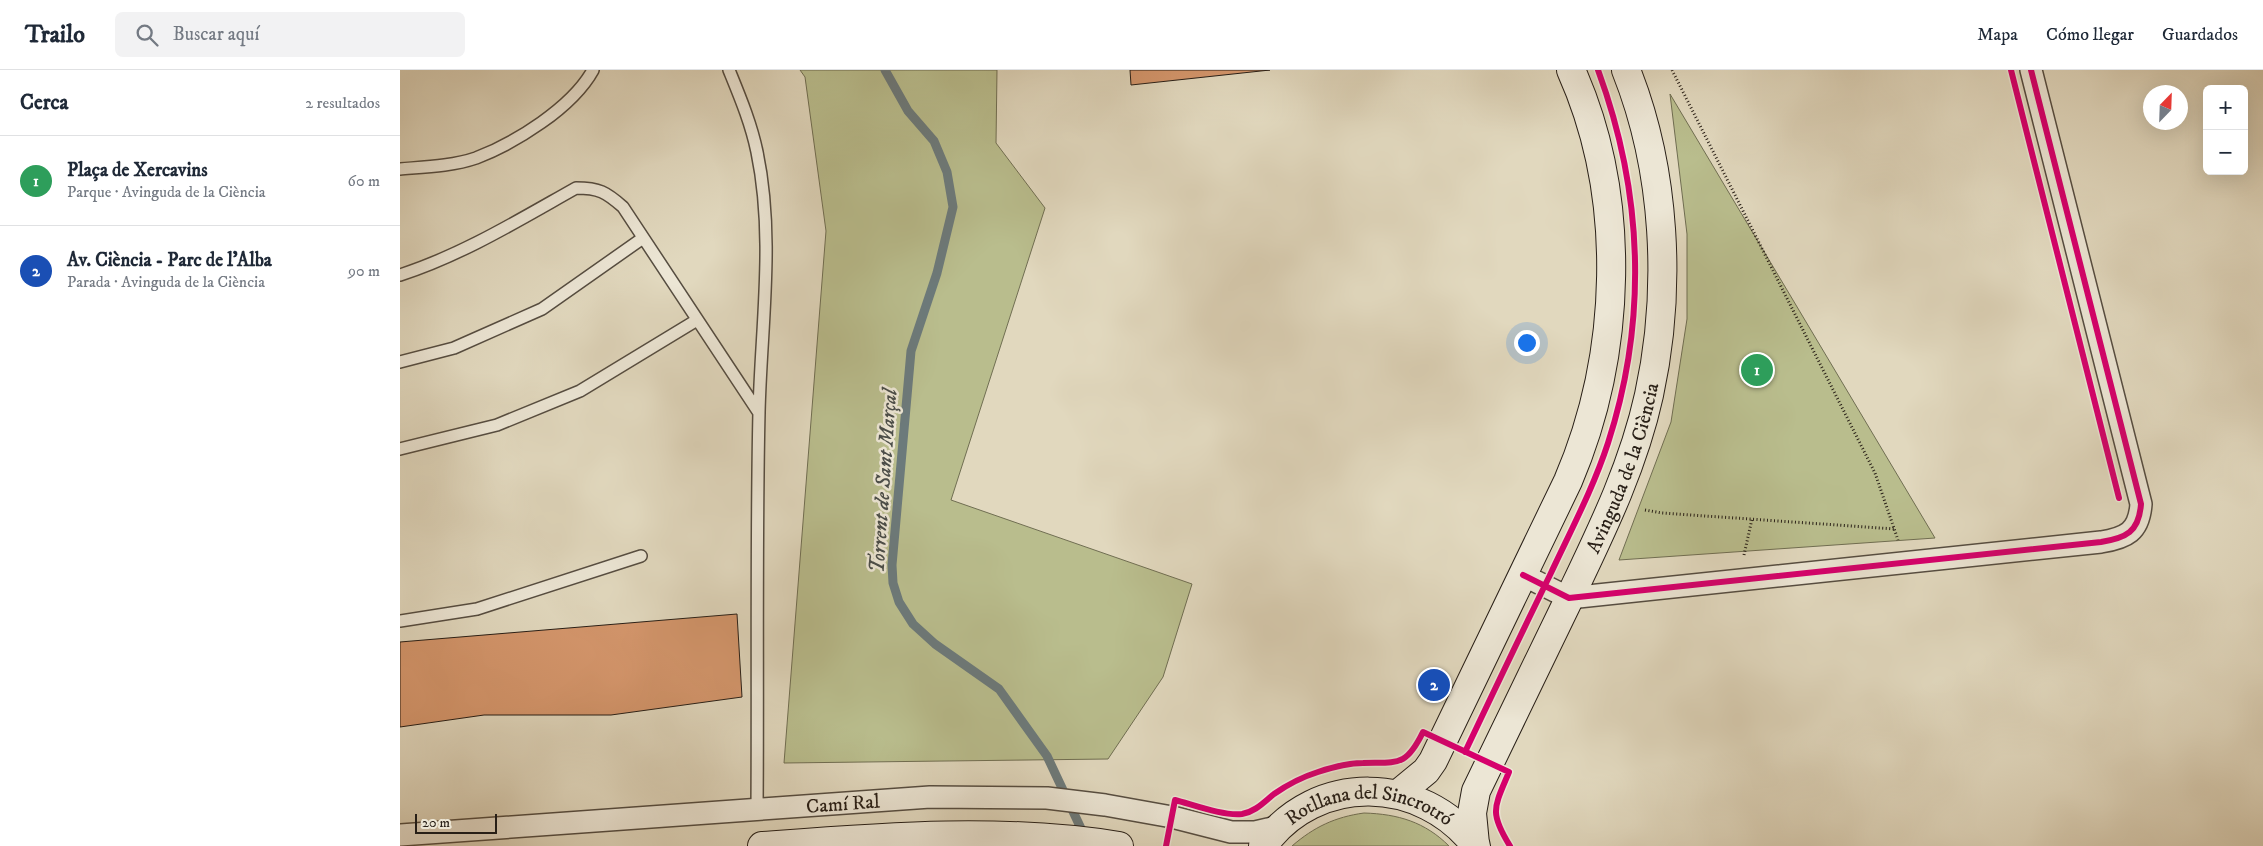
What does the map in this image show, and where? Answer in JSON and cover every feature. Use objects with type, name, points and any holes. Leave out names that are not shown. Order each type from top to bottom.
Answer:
[{"type":"street","points":[[1398,794],[1426,771],[1433,762],[1568,481],[1586,432],[1600,380],[1608,327],[1611,276],[1608,210],[1600,158],[1579,87],[1572,70]]},
{"type":"street","name":"Avinguda de la Ciència","points":[[1475,845],[1472,813],[1476,791],[1616,502],[1649,395],[1658,341],[1662,288],[1661,228],[1655,179],[1644,127],[1626,70]]},
{"type":"street","points":[[1523,575],[1569,598],[2100,542],[2118,539],[2134,529],[2141,515],[2141,504],[2031,70]]},
{"type":"street","name":"Rotllana del Sincrotró","points":[[1267,841],[1303,809],[1336,796],[1371,791],[1398,794],[1436,809],[1461,828],[1475,845]]},
{"type":"street","name":"Camí Ral","points":[[400,835],[930,797],[1046,798],[1105,805],[1172,817],[1231,832],[1255,832],[1267,841]]},
{"type":"street","points":[[762,846],[957,834],[1040,836],[1117,846]]},
{"type":"lane","points":[[400,169],[427,167],[474,159],[523,136],[559,108],[588,80],[593,70]]},
{"type":"lane","points":[[729,70],[746,110],[757,152],[764,200],[767,266],[759,413],[757,809]]},
{"type":"lane","points":[[400,275],[425,267],[482,240],[576,188],[594,188],[609,194],[623,207],[759,413]]},
{"type":"lane","points":[[400,362],[454,348],[542,309],[643,238]]},
{"type":"lane","points":[[400,449],[497,425],[580,391],[697,320]]},
{"type":"lane","points":[[400,621],[478,609],[641,556]]},
{"type":"path","points":[[1672,70],[1875,473],[1895,529],[1898,543]]},
{"type":"path","points":[[1645,510],[1662,513],[1895,529]]},
{"type":"path","points":[[1744,557],[1752,519]]},
{"type":"green space","points":[[800,70],[997,70],[996,143],[1045,208],[951,500],[1192,584],[1163,677],[1108,759],[784,763],[826,231],[805,77]]},
{"type":"green space","points":[[1670,94],[1935,538],[1619,560],[1671,422],[1687,319],[1687,234]]},
{"type":"green space","points":[[1364,813],[1388,815],[1421,825],[1449,846],[1292,846],[1308,833],[1325,824],[1344,817]]},
{"type":"building","points":[[1130,70],[1270,70],[1131,85]]},
{"type":"building","points":[[737,614],[742,697],[611,715],[484,715],[400,727],[400,642]]},
{"type":"waterway","name":"Torrent de Sant Marçal","points":[[885,70],[908,111],[934,141],[947,172],[953,207],[937,273],[911,351],[892,565],[893,583],[899,602],[913,624],[935,644],[999,689],[1047,756],[1085,837]]},
{"type":"cycle path","points":[[1465,752],[1573,526],[1602,460],[1621,396],[1630,350],[1635,256],[1631,209],[1624,162],[1613,116],[1598,70]]},
{"type":"cycle path","points":[[2011,70],[2119,498]]},
{"type":"cycle path","points":[[1523,575],[1569,598],[2101,542],[2124,536],[2130,532],[2140,514],[2141,504],[2031,70]]},
{"type":"cycle path","points":[[1166,846],[1175,800],[1209,810],[1234,814],[1247,813],[1284,787],[1329,768],[1357,763],[1385,763],[1400,760],[1411,751],[1423,732],[1509,772],[1497,802],[1496,817],[1503,835],[1510,846]]},
{"type":"place","name":"Plaça de Xercavins","points":[[1757,370]]},
{"type":"place","name":"Av. Ciència - Parc de l'Alba","points":[[1434,685]]}]
